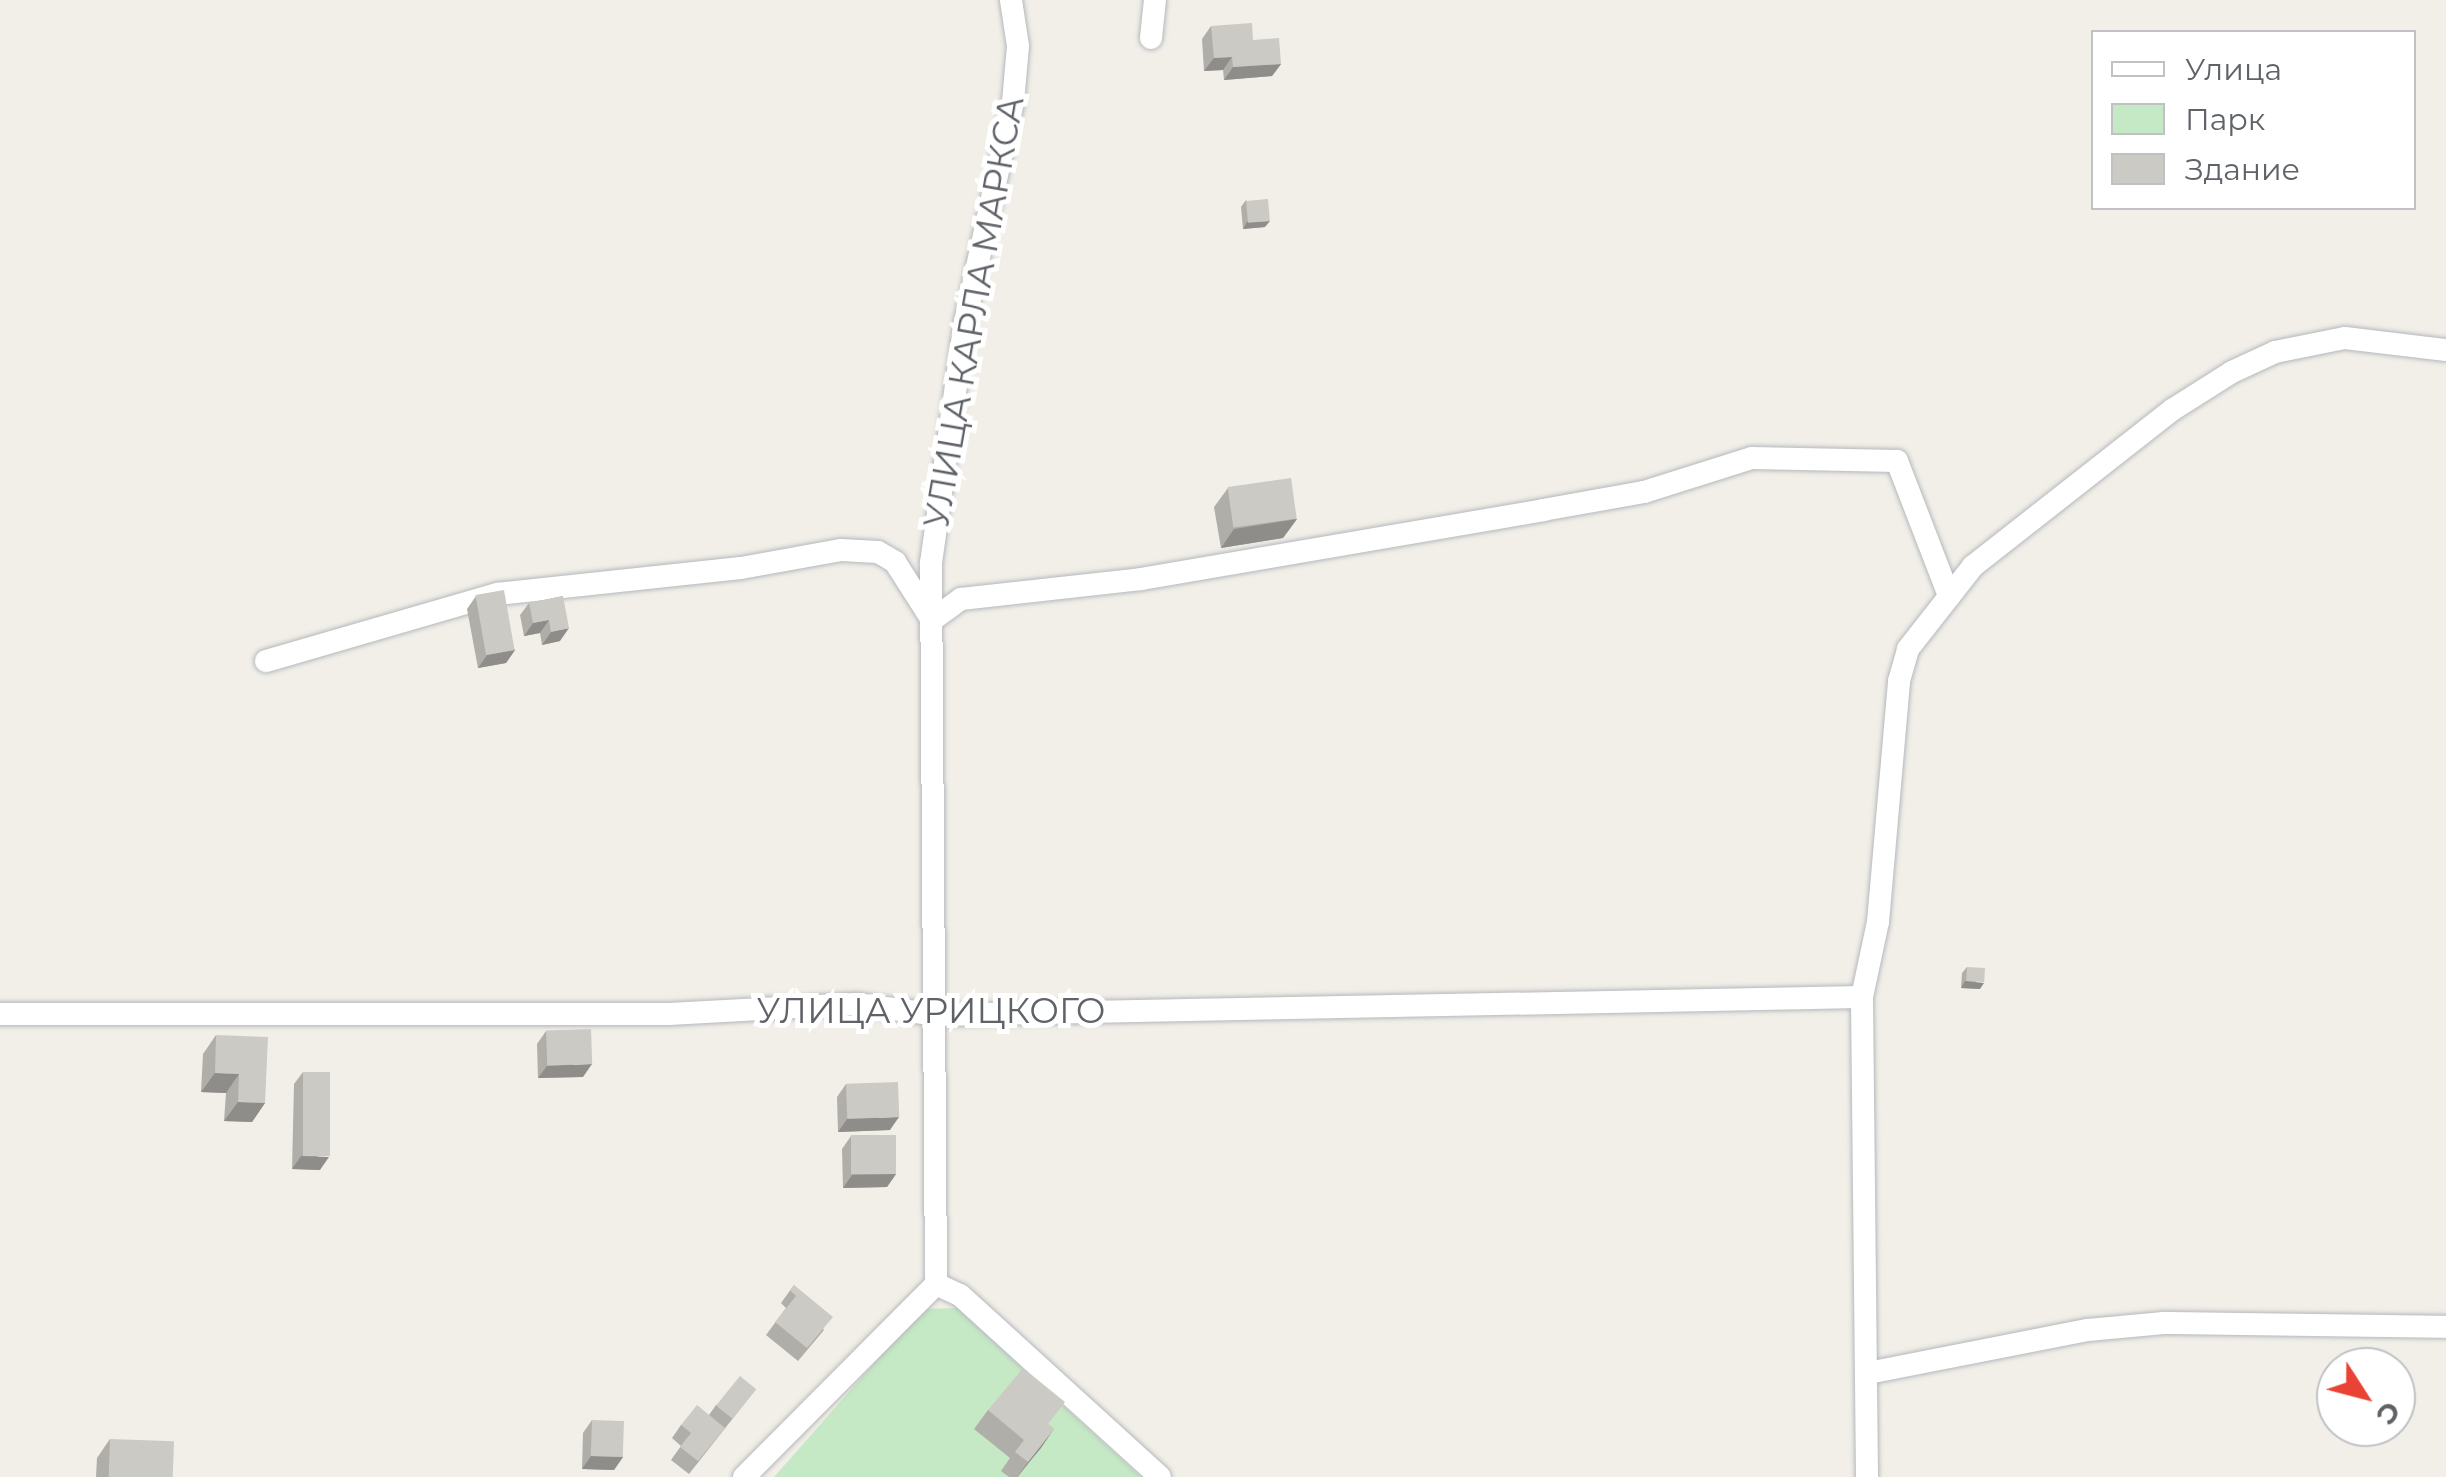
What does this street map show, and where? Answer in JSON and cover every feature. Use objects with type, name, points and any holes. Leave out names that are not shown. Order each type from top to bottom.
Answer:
[{"type":"street","name":"УЛИЦА КАРЛА МАРКСА","points":[[936,1284],[938,1015],[932,563],[965,322],[1013,102],[1018,46],[1010,0]]},
{"type":"street","points":[[1151,38],[1155,0]]},
{"type":"street","points":[[1867,1477],[1862,997],[1878,922],[1898,681],[1908,650],[1948,596],[2031,518],[2232,372],[2276,352],[2346,338],[2446,350]]},
{"type":"street","points":[[266,662],[497,594],[742,568],[841,550],[878,552],[895,562],[932,620],[961,598],[1141,579],[1543,510],[1770,458],[1897,461],[1948,596]]},
{"type":"street","name":"УЛИЦА УРИЦКОГО","points":[[0,1014],[669,1014],[856,1004],[938,1015],[1862,997]]},
{"type":"street","points":[[744,1477],[936,1284],[960,1295],[1160,1477]]},
{"type":"street","points":[[1868,1374],[2088,1330],[2164,1323],[2446,1326]]},
{"type":"green space","points":[[957,1308],[1141,1477],[774,1477],[922,1309]]},
{"type":"building","points":[[1252,23],[1253,40],[1279,38],[1281,64],[1233,67],[1232,57],[1214,58],[1211,26]]},
{"type":"building","points":[[1268,199],[1270,221],[1248,223],[1246,201]]},
{"type":"building","points":[[1291,478],[1297,519],[1233,528],[1228,487]]},
{"type":"building","points":[[504,590],[515,650],[486,655],[475,595]]},
{"type":"building","points":[[563,596],[569,628],[551,632],[549,620],[533,623],[529,603]]},
{"type":"building","points":[[1967,967],[1985,968],[1984,982],[1966,981]]},
{"type":"building","points":[[591,1029],[592,1064],[547,1066],[546,1031]]},
{"type":"building","points":[[216,1035],[268,1037],[265,1103],[238,1102],[239,1074],[215,1073]]},
{"type":"building","points":[[303,1072],[330,1072],[330,1156],[303,1156]]},
{"type":"building","points":[[898,1082],[899,1117],[847,1119],[846,1084]]},
{"type":"building","points":[[851,1135],[896,1135],[896,1174],[851,1174]]},
{"type":"building","points":[[794,1285],[833,1317],[807,1348],[775,1322],[796,1296],[790,1290]]},
{"type":"building","points":[[1023,1368],[1065,1402],[1048,1424],[1054,1429],[1028,1462],[1015,1452],[1024,1440],[988,1410]]},
{"type":"building","points":[[740,1376],[756,1389],[732,1419],[716,1406]]},
{"type":"building","points":[[697,1405],[725,1428],[698,1461],[680,1447],[691,1433],[681,1425]]},
{"type":"building","points":[[592,1420],[624,1421],[623,1457],[591,1456]]},
{"type":"building","points":[[110,1439],[174,1441],[173,1477],[109,1477]]}]
